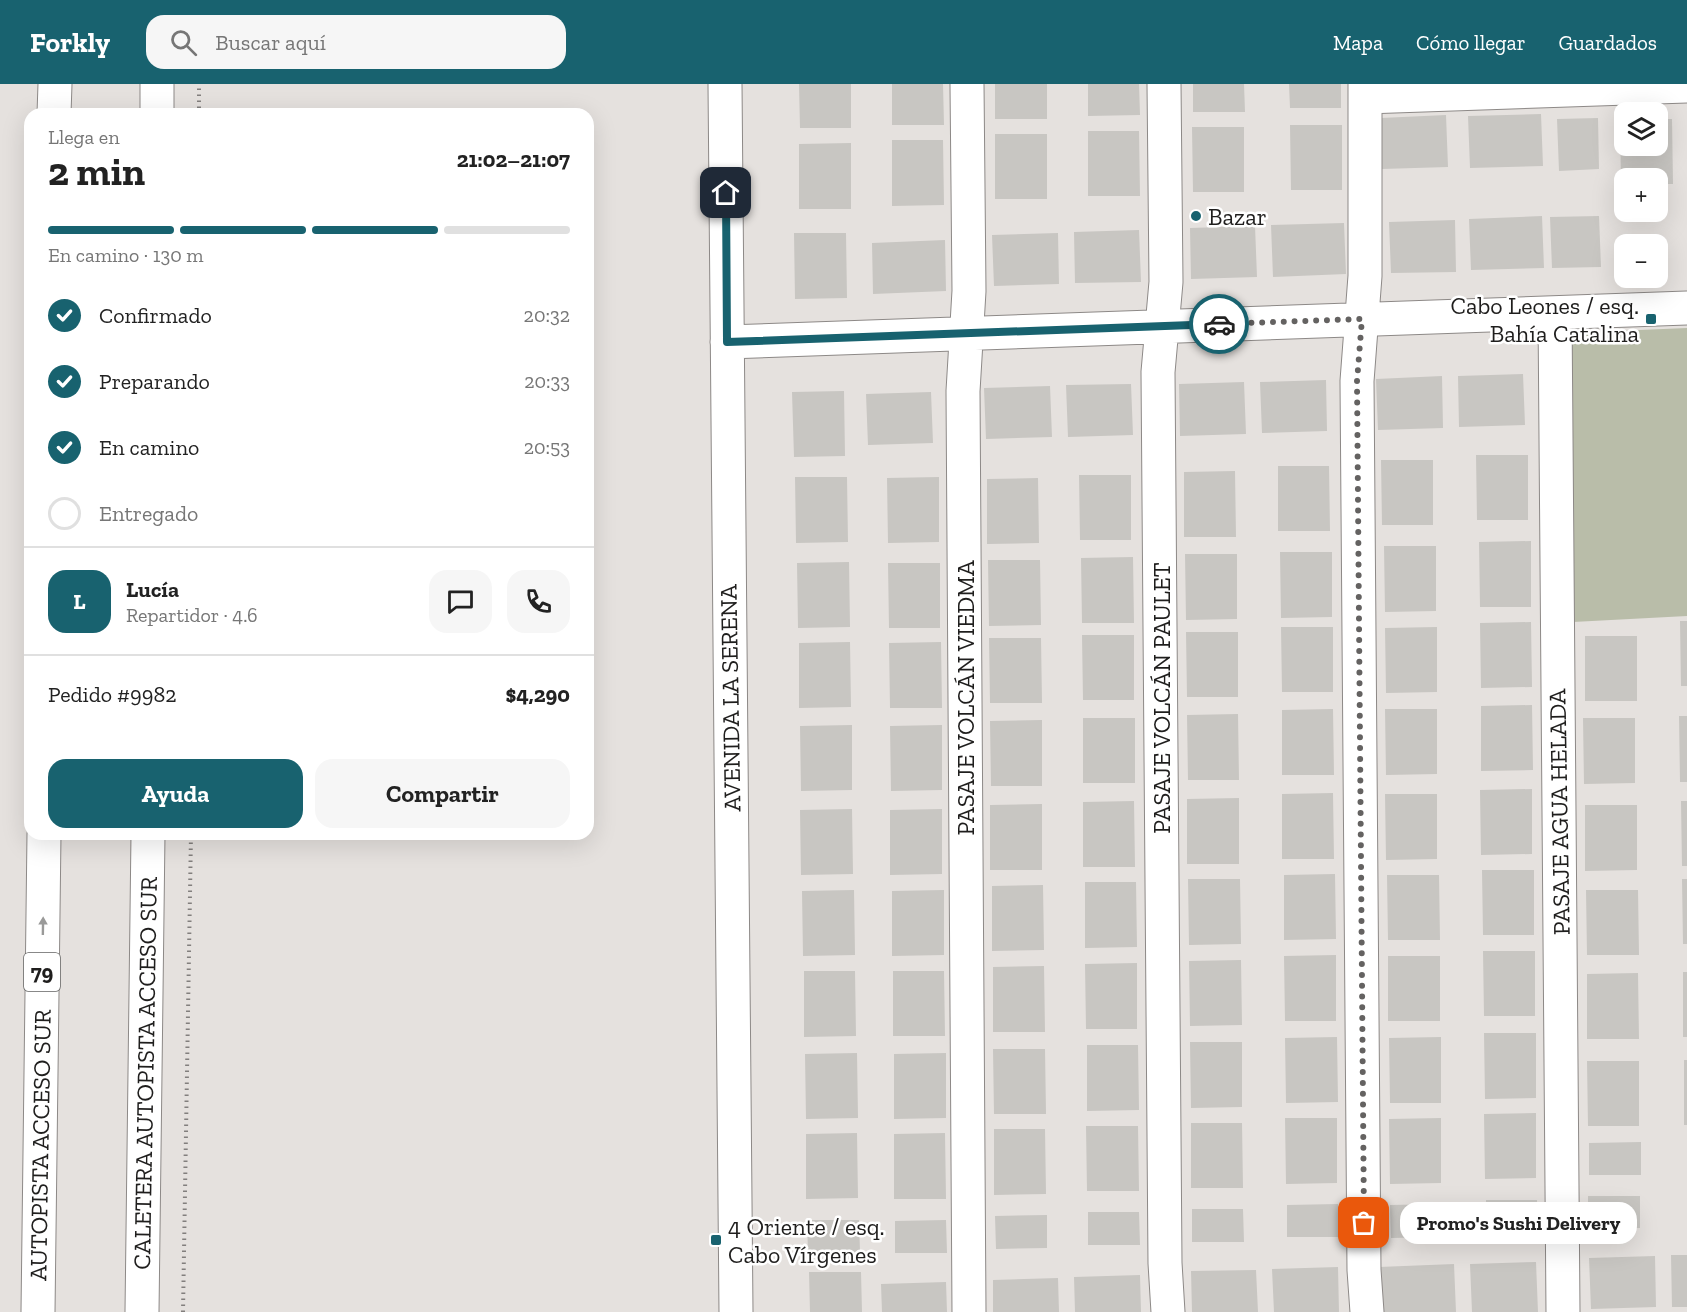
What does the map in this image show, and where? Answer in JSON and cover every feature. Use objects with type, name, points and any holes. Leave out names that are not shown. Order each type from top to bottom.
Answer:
[{"type":"main road","points":[[54,108],[55,84]]},
{"type":"main road","points":[[157,84],[157,108]]},
{"type":"main road","name":"AVENIDA LA SERENA","points":[[725,84],[736,1312]]},
{"type":"main road","name":"PASAJE VOLCÁN VIEDMA","points":[[967,84],[969,291],[963,403],[969,1312]]},
{"type":"main road","name":"PASAJE VOLCÁN PAULET","points":[[1164,84],[1166,282],[1158,372],[1164,1239],[1168,1312]]},
{"type":"main road","points":[[1367,1312],[1364,1258],[1357,381],[1365,276],[1365,90],[1687,86]]},
{"type":"main road","points":[[727,342],[1687,308]]},
{"type":"main road","name":"PASAJE AGUA HELADA","points":[[1555,313],[1563,1312]]},
{"type":"main road","name":"AUTOPISTA ACCESO SUR","points":[[38,1312],[44,840]]},
{"type":"main road","name":"CALETERA AUTOPISTA ACCESO SUR","points":[[142,1312],[148,840]]},
{"type":"path","points":[[199,108],[200,84]]},
{"type":"path","points":[[183,1312],[191,840]]},
{"type":"green space","points":[[1687,328],[1687,616],[1573,622],[1569,333]]},
{"type":"building","points":[[799,84],[851,84],[851,128],[800,128]]},
{"type":"building","points":[[892,84],[943,84],[944,125],[892,125]]},
{"type":"building","points":[[995,84],[1047,84],[1047,119],[995,119]]},
{"type":"building","points":[[1088,84],[1139,84],[1140,115],[1088,116]]},
{"type":"building","points":[[1193,84],[1244,84],[1245,112],[1193,112]]},
{"type":"building","points":[[1289,84],[1341,84],[1341,108],[1290,108]]},
{"type":"building","points":[[1541,114],[1543,166],[1470,168],[1468,116]]},
{"type":"building","points":[[1446,115],[1448,167],[1382,169],[1381,118]]},
{"type":"building","points":[[1598,118],[1599,169],[1559,171],[1557,119]]},
{"type":"building","points":[[1668,119],[1672,119],[1673,184],[1668,184],[1668,168],[1621,168],[1621,156],[1668,156]]},
{"type":"building","points":[[1290,125],[1342,125],[1342,190],[1291,190]]},
{"type":"building","points":[[1192,127],[1244,127],[1244,192],[1193,192]]},
{"type":"building","points":[[1088,131],[1139,131],[1140,196],[1088,196]]},
{"type":"building","points":[[995,134],[1047,134],[1047,199],[995,199]]},
{"type":"building","points":[[892,140],[943,140],[944,205],[892,206]]},
{"type":"building","points":[[851,143],[851,209],[799,209],[799,144]]},
{"type":"building","points":[[1542,216],[1544,268],[1471,270],[1469,219]]},
{"type":"building","points":[[1599,216],[1601,267],[1552,268],[1550,217]]},
{"type":"building","points":[[1455,220],[1456,272],[1391,273],[1389,222]]},
{"type":"building","points":[[1344,223],[1346,274],[1273,277],[1271,225]]},
{"type":"building","points":[[1255,226],[1257,277],[1191,279],[1190,228]]},
{"type":"building","points":[[1139,230],[1141,282],[1075,283],[1074,232]]},
{"type":"building","points":[[794,233],[846,233],[847,298],[795,299]]},
{"type":"building","points":[[1058,233],[1059,284],[994,286],[992,235]]},
{"type":"building","points":[[945,240],[946,291],[873,294],[872,243]]},
{"type":"building","points":[[1523,374],[1525,425],[1459,427],[1458,376]]},
{"type":"building","points":[[1442,376],[1443,428],[1378,430],[1376,379]]},
{"type":"building","points":[[1326,380],[1327,431],[1262,433],[1260,382]]},
{"type":"building","points":[[1244,382],[1246,434],[1180,436],[1179,384]]},
{"type":"building","points":[[1131,384],[1133,435],[1068,437],[1066,385]]},
{"type":"building","points":[[1050,386],[1052,437],[986,439],[984,388]]},
{"type":"building","points":[[844,391],[845,456],[794,457],[792,392]]},
{"type":"building","points":[[931,392],[933,443],[868,445],[866,394]]},
{"type":"building","points":[[1476,455],[1528,455],[1528,520],[1477,520]]},
{"type":"building","points":[[1381,460],[1433,460],[1433,525],[1382,525]]},
{"type":"building","points":[[1278,466],[1329,466],[1330,531],[1278,531]]},
{"type":"building","points":[[1235,471],[1236,537],[1184,537],[1184,472]]},
{"type":"building","points":[[1079,475],[1131,475],[1131,540],[1080,540]]},
{"type":"building","points":[[795,477],[847,477],[848,542],[796,543]]},
{"type":"building","points":[[939,477],[939,542],[888,543],[887,478]]},
{"type":"building","points":[[1038,478],[1039,543],[987,544],[987,479]]},
{"type":"building","points":[[1531,541],[1531,607],[1480,607],[1479,542]]},
{"type":"building","points":[[1384,546],[1436,546],[1436,611],[1385,612]]},
{"type":"building","points":[[1280,552],[1332,552],[1332,617],[1281,618]]},
{"type":"building","points":[[1185,554],[1237,554],[1237,619],[1186,620]]},
{"type":"building","points":[[1133,557],[1134,623],[1082,623],[1081,558]]},
{"type":"building","points":[[988,560],[1040,560],[1041,625],[989,626]]},
{"type":"building","points":[[849,562],[850,627],[798,628],[797,563]]},
{"type":"building","points":[[888,563],[940,563],[940,628],[889,628]]},
{"type":"building","points":[[1680,621],[1687,621],[1687,686],[1681,686]]},
{"type":"building","points":[[1531,622],[1532,687],[1481,688],[1480,623]]},
{"type":"building","points":[[1281,627],[1333,627],[1333,692],[1282,692]]},
{"type":"building","points":[[1437,627],[1437,692],[1386,693],[1385,628]]},
{"type":"building","points":[[1186,632],[1238,632],[1238,697],[1187,697]]},
{"type":"building","points":[[1082,635],[1134,635],[1134,700],[1083,700]]},
{"type":"building","points":[[1585,636],[1637,636],[1637,701],[1585,701]]},
{"type":"building","points":[[989,638],[1041,638],[1042,703],[990,703]]},
{"type":"building","points":[[850,642],[851,707],[799,708],[799,643]]},
{"type":"building","points":[[941,642],[942,708],[890,708],[889,643]]},
{"type":"building","points":[[1532,705],[1533,770],[1481,771],[1481,706]]},
{"type":"building","points":[[1333,709],[1334,775],[1282,775],[1282,710]]},
{"type":"building","points":[[1385,709],[1437,709],[1437,774],[1386,775]]},
{"type":"building","points":[[1238,714],[1239,780],[1188,780],[1187,715]]},
{"type":"building","points":[[1679,716],[1687,716],[1687,782],[1680,782]]},
{"type":"building","points":[[1083,718],[1135,718],[1135,783],[1083,783]]},
{"type":"building","points":[[1583,718],[1635,718],[1635,783],[1584,784]]},
{"type":"building","points":[[1042,720],[1042,786],[991,786],[990,721]]},
{"type":"building","points":[[852,725],[852,790],[801,791],[800,726]]},
{"type":"building","points":[[942,725],[942,790],[891,791],[890,726]]},
{"type":"building","points":[[1532,789],[1532,854],[1481,855],[1480,790]]},
{"type":"building","points":[[1333,793],[1334,859],[1282,859],[1282,794]]},
{"type":"building","points":[[1385,794],[1437,794],[1437,859],[1386,860]]},
{"type":"building","points":[[1239,798],[1239,864],[1187,864],[1187,799]]},
{"type":"building","points":[[1134,801],[1135,867],[1083,867],[1083,802]]},
{"type":"building","points":[[1681,801],[1687,801],[1687,866],[1682,866]]},
{"type":"building","points":[[1042,804],[1042,870],[990,870],[990,805]]},
{"type":"building","points":[[1585,805],[1637,805],[1637,870],[1585,871]]},
{"type":"building","points":[[852,809],[853,874],[801,875],[800,810]]},
{"type":"building","points":[[942,809],[942,874],[890,875],[890,810]]},
{"type":"building","points":[[1482,870],[1534,870],[1534,935],[1483,935]]},
{"type":"building","points":[[1335,874],[1336,939],[1284,940],[1284,875]]},
{"type":"building","points":[[1387,875],[1439,875],[1440,940],[1388,940]]},
{"type":"building","points":[[1188,879],[1240,879],[1241,944],[1189,945]]},
{"type":"building","points":[[1682,879],[1687,879],[1687,944],[1683,944]]},
{"type":"building","points":[[1085,882],[1136,882],[1137,947],[1085,948]]},
{"type":"building","points":[[1043,885],[1044,950],[992,951],[992,886]]},
{"type":"building","points":[[854,890],[855,955],[803,956],[802,891]]},
{"type":"building","points":[[944,890],[944,955],[892,956],[892,891]]},
{"type":"building","points":[[1586,890],[1638,890],[1639,955],[1587,955]]},
{"type":"building","points":[[1483,951],[1535,951],[1535,1016],[1484,1016]]},
{"type":"building","points":[[1336,955],[1336,1021],[1285,1021],[1284,956]]},
{"type":"building","points":[[1388,956],[1440,956],[1440,1021],[1388,1021]]},
{"type":"building","points":[[1241,960],[1242,1025],[1190,1026],[1189,961]]},
{"type":"building","points":[[1137,963],[1137,1029],[1086,1029],[1085,964]]},
{"type":"building","points":[[1044,966],[1045,1032],[993,1032],[993,967]]},
{"type":"building","points":[[804,971],[855,971],[856,1036],[804,1037]]},
{"type":"building","points":[[893,971],[944,971],[945,1036],[893,1036]]},
{"type":"building","points":[[1683,972],[1687,972],[1687,1037],[1683,1037]]},
{"type":"building","points":[[1638,973],[1639,1039],[1587,1039],[1587,974]]},
{"type":"building","points":[[1484,1033],[1536,1033],[1536,1098],[1485,1099]]},
{"type":"building","points":[[1337,1037],[1338,1102],[1286,1103],[1285,1038]]},
{"type":"building","points":[[1441,1037],[1441,1103],[1390,1103],[1389,1038]]},
{"type":"building","points":[[1190,1042],[1242,1042],[1242,1107],[1191,1108]]},
{"type":"building","points":[[1087,1045],[1138,1045],[1139,1110],[1087,1111]]},
{"type":"building","points":[[993,1049],[1045,1049],[1046,1114],[994,1114]]},
{"type":"building","points":[[857,1053],[858,1118],[806,1119],[805,1054]]},
{"type":"building","points":[[946,1053],[946,1118],[894,1119],[894,1054]]},
{"type":"building","points":[[1684,1060],[1687,1060],[1687,1125],[1684,1125]]},
{"type":"building","points":[[1587,1061],[1639,1061],[1639,1126],[1588,1126]]},
{"type":"building","points":[[1536,1113],[1536,1178],[1485,1179],[1484,1114]]},
{"type":"building","points":[[1285,1118],[1337,1118],[1337,1183],[1286,1184]]},
{"type":"building","points":[[1441,1118],[1441,1183],[1390,1184],[1389,1119]]},
{"type":"building","points":[[1191,1123],[1242,1123],[1243,1188],[1191,1188]]},
{"type":"building","points":[[1086,1126],[1138,1126],[1139,1191],[1087,1191]]},
{"type":"building","points":[[994,1129],[1045,1129],[1046,1194],[994,1195]]},
{"type":"building","points":[[857,1133],[858,1198],[806,1199],[806,1134]]},
{"type":"building","points":[[945,1133],[946,1199],[894,1199],[894,1134]]},
{"type":"building","points":[[1641,1142],[1641,1175],[1589,1175],[1589,1143]]},
{"type":"building","points":[[1588,1196],[1640,1196],[1640,1228],[1588,1229]]},
{"type":"building","points":[[1486,1200],[1537,1200],[1538,1232],[1486,1233]]},
{"type":"building","points":[[1338,1204],[1338,1237],[1287,1237],[1287,1205]]},
{"type":"building","points":[[1442,1204],[1443,1237],[1391,1238],[1390,1205]]},
{"type":"building","points":[[1192,1209],[1243,1209],[1244,1242],[1192,1242]]},
{"type":"building","points":[[1088,1212],[1139,1212],[1140,1245],[1088,1245]]},
{"type":"building","points":[[1047,1215],[1047,1248],[996,1249],[995,1216]]},
{"type":"building","points":[[807,1220],[859,1220],[860,1252],[808,1253]]},
{"type":"building","points":[[946,1220],[947,1253],[895,1253],[895,1221]]},
{"type":"building","points":[[1671,1255],[1687,1255],[1687,1307],[1672,1307]]},
{"type":"building","points":[[1655,1256],[1656,1307],[1591,1309],[1589,1258]]},
{"type":"building","points":[[1536,1262],[1538,1312],[1472,1312],[1470,1264]]},
{"type":"building","points":[[1454,1264],[1456,1312],[1381,1312],[1379,1267]]},
{"type":"building","points":[[1338,1267],[1339,1312],[1274,1312],[1272,1269]]},
{"type":"building","points":[[1256,1270],[1258,1312],[1192,1312],[1191,1271]]},
{"type":"building","points":[[809,1272],[861,1272],[862,1312],[810,1312]]},
{"type":"building","points":[[1140,1275],[1141,1312],[1075,1312],[1074,1277]]},
{"type":"building","points":[[1058,1278],[1059,1312],[993,1312],[993,1280]]},
{"type":"building","points":[[946,1282],[947,1312],[882,1312],[881,1284]]},
{"type":"way so far","points":[[1219,324],[1362,319],[1357,381],[1364,1223]]},
{"type":"place","name":"Bazar","points":[[1196,216]]},
{"type":"place","name":"Cabo Leones / esq. Bahía Catalina","points":[[1651,319]]},
{"type":"place","name":"Promo's Sushi Delivery","points":[[1364,1223]]},
{"type":"place","name":"4 Oriente / esq. Cabo Vírgenes","points":[[716,1240]]},
{"type":"route","points":[[726,193],[727,342],[1219,324]]}]
